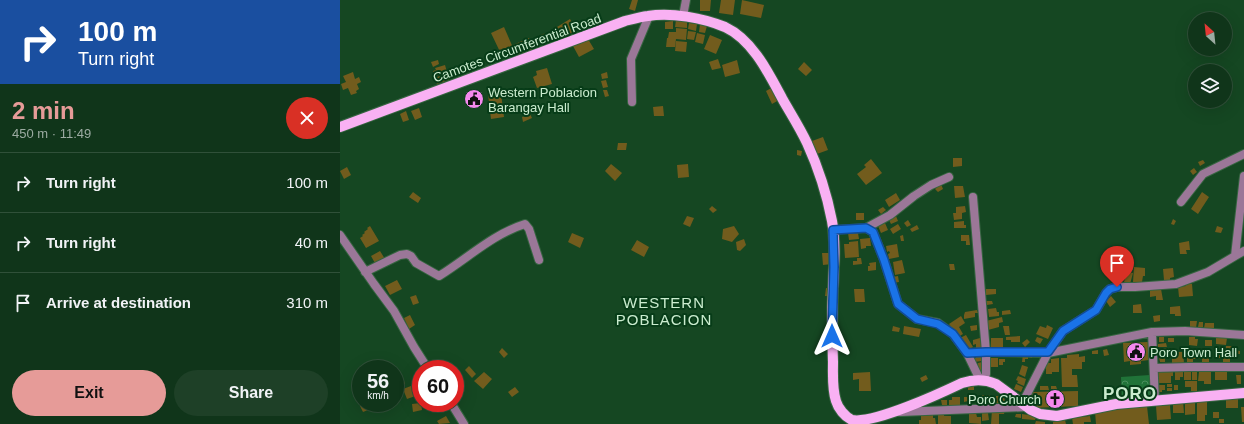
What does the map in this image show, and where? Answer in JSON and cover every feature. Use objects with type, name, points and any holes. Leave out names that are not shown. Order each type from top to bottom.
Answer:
[{"type":"main road","name":"Camotes Circumferential Road","points":[[340,127],[625,21],[649,16],[683,16],[726,27],[750,46],[772,79],[807,144],[820,175],[833,230],[833,386],[838,407],[852,420],[859,422],[882,419],[962,383],[972,380],[982,380]]},
{"type":"main road","points":[[982,380],[996,384],[1024,405],[1040,414],[1057,416],[1116,404],[1244,393]]},
{"type":"street","points":[[683,16],[686,0]]},
{"type":"street","points":[[632,102],[631,59],[649,16]]},
{"type":"street","points":[[1181,202],[1203,174],[1244,154]]},
{"type":"street","points":[[1235,256],[1244,176]]},
{"type":"street","points":[[833,230],[866,228],[890,215],[931,185],[949,177]]},
{"type":"street","points":[[866,228],[873,232],[884,260],[898,304],[917,319],[938,324],[953,334],[967,353],[982,380],[986,374],[986,352],[973,197]]},
{"type":"street","points":[[366,272],[400,255],[407,254],[416,262],[439,276],[498,235],[526,224],[539,260]]},
{"type":"street","points":[[340,235],[394,311],[422,360]]},
{"type":"street","points":[[900,412],[1024,405],[1048,352],[1063,331],[1096,310],[1110,289],[1117,287],[1135,288],[1176,284],[1208,272],[1244,250]]},
{"type":"street","points":[[967,353],[1048,352],[1152,332],[1185,331],[1244,335]]},
{"type":"street","points":[[1152,332],[1155,401]]},
{"type":"street","points":[[1154,368],[1189,366],[1244,367]]},
{"type":"street","points":[[457,412],[464,424]]},
{"type":"green space","points":[[1150,375],[1152,397],[1122,399],[1121,377]]},
{"type":"building","points":[[632,0],[638,0],[635,11],[629,9]]},
{"type":"building","points":[[700,0],[711,0],[710,11],[700,11]]},
{"type":"building","points":[[721,0],[735,0],[733,15],[719,13]]},
{"type":"building","points":[[742,0],[764,5],[761,18],[740,14]]},
{"type":"building","points":[[570,19],[576,30],[563,38],[557,27]]},
{"type":"building","points":[[676,20],[687,21],[687,28],[675,27]]},
{"type":"building","points":[[673,21],[673,29],[665,29],[665,22]]},
{"type":"building","points":[[689,23],[697,24],[696,31],[688,29]]},
{"type":"building","points":[[700,24],[707,26],[705,33],[699,32]]},
{"type":"building","points":[[504,27],[514,50],[502,56],[491,33]]},
{"type":"building","points":[[676,28],[687,29],[686,40],[676,39],[675,47],[666,47],[669,32],[676,32]]},
{"type":"building","points":[[688,31],[696,32],[694,40],[687,39]]},
{"type":"building","points":[[546,33],[548,37],[542,39],[540,35]]},
{"type":"building","points":[[697,33],[705,35],[703,44],[695,42]]},
{"type":"building","points":[[710,35],[722,40],[716,54],[704,49]]},
{"type":"building","points":[[529,38],[534,49],[518,56],[513,45]]},
{"type":"building","points":[[588,39],[594,49],[579,57],[573,46]]},
{"type":"building","points":[[676,41],[687,42],[686,52],[675,51]]},
{"type":"building","points":[[718,59],[721,68],[712,70],[709,62]]},
{"type":"building","points":[[438,60],[439,64],[433,67],[431,62]]},
{"type":"building","points":[[737,60],[740,73],[725,77],[722,65]]},
{"type":"building","points":[[804,62],[812,70],[806,76],[798,69]]},
{"type":"building","points":[[445,65],[447,72],[435,76],[433,71],[436,70],[435,68]]},
{"type":"building","points":[[547,68],[552,84],[537,88],[533,77],[537,75],[536,71]]},
{"type":"building","points":[[353,72],[355,79],[359,77],[361,82],[357,84],[359,89],[356,91],[357,93],[351,95],[348,88],[343,90],[341,84],[346,82],[343,76]]},
{"type":"building","points":[[607,72],[608,78],[602,79],[601,74]]},
{"type":"building","points":[[447,73],[449,80],[437,84],[435,78]]},
{"type":"building","points":[[606,80],[608,87],[603,88],[601,81]]},
{"type":"building","points":[[773,87],[779,100],[772,104],[766,91]]},
{"type":"building","points":[[603,90],[607,90],[609,96],[605,97]]},
{"type":"building","name":"Western Poblacion Barangay Hall","points":[[478,93],[480,104],[471,106],[469,94]]},
{"type":"building","points":[[501,93],[504,117],[491,119],[488,94]]},
{"type":"building","points":[[663,106],[664,116],[654,116],[653,107]]},
{"type":"building","points":[[419,108],[422,117],[415,120],[411,111]]},
{"type":"building","points":[[406,111],[409,120],[403,122],[400,114]]},
{"type":"building","points":[[530,114],[532,118],[523,122],[522,117]]},
{"type":"building","points":[[823,137],[828,150],[817,154],[812,141]]},
{"type":"building","points":[[618,143],[627,143],[626,150],[617,150]]},
{"type":"building","points":[[797,150],[802,151],[801,156],[797,155]]},
{"type":"building","points":[[953,158],[962,158],[962,166],[953,167]]},
{"type":"building","points":[[871,159],[882,173],[866,185],[857,174],[866,167],[864,165]]},
{"type":"building","points":[[1203,160],[1205,163],[1200,166],[1198,162]]},
{"type":"building","points":[[611,164],[622,173],[615,181],[605,171]]},
{"type":"building","points":[[688,164],[689,177],[678,178],[677,165]]},
{"type":"building","points":[[347,167],[351,175],[344,179],[340,171]]},
{"type":"building","points":[[1194,168],[1197,172],[1193,175],[1190,171]]},
{"type":"building","points":[[941,184],[943,189],[938,192],[935,189]]},
{"type":"building","points":[[954,186],[963,186],[965,197],[955,198]]},
{"type":"building","points":[[413,192],[421,198],[418,203],[409,197]]},
{"type":"building","points":[[1202,192],[1209,197],[1198,214],[1191,209]]},
{"type":"building","points":[[896,193],[900,200],[889,207],[885,200]]},
{"type":"building","points":[[712,206],[717,210],[713,213],[709,209]]},
{"type":"building","points":[[965,206],[966,212],[962,213],[962,219],[954,220],[953,213],[956,213],[956,207]]},
{"type":"building","points":[[883,207],[886,210],[881,214],[878,210]]},
{"type":"building","points":[[856,213],[864,213],[864,220],[856,220]]},
{"type":"building","points":[[687,216],[694,218],[690,227],[683,224]]},
{"type":"building","points":[[896,216],[898,221],[891,224],[889,220]]},
{"type":"building","points":[[1173,219],[1176,221],[1174,225],[1171,224]]},
{"type":"building","points":[[908,220],[911,225],[907,227],[904,223]]},
{"type":"building","points":[[964,221],[966,228],[954,228],[954,222]]},
{"type":"building","points":[[885,223],[888,230],[881,233],[878,226]]},
{"type":"building","points":[[898,224],[901,229],[893,234],[890,229]]},
{"type":"building","points":[[917,225],[919,229],[912,232],[910,229]]},
{"type":"building","points":[[370,226],[379,241],[366,248],[360,238]]},
{"type":"building","points":[[734,226],[739,234],[732,242],[722,239],[723,229]]},
{"type":"building","points":[[1217,226],[1223,228],[1221,233],[1215,232]]},
{"type":"building","points":[[572,233],[584,238],[580,248],[568,242]]},
{"type":"building","points":[[848,233],[858,233],[859,239],[849,240]]},
{"type":"building","points":[[903,235],[904,241],[901,241],[900,236]]},
{"type":"building","points":[[961,235],[969,235],[970,245],[966,245],[966,241],[961,241]]},
{"type":"building","points":[[870,238],[871,246],[866,246],[866,248],[861,249],[860,239]]},
{"type":"building","points":[[744,239],[746,245],[740,251],[737,250],[736,242]]},
{"type":"building","points":[[637,240],[649,247],[644,257],[631,250]]},
{"type":"building","points":[[858,241],[859,257],[845,258],[844,244]]},
{"type":"building","points":[[1189,241],[1190,250],[1186,250],[1187,254],[1180,254],[1179,243]]},
{"type":"building","points":[[897,244],[899,257],[889,259],[888,254],[890,253],[889,251],[887,252],[886,246]]},
{"type":"building","points":[[380,251],[385,259],[376,265],[371,256]]},
{"type":"building","points":[[822,253],[831,253],[832,264],[823,265]]},
{"type":"building","points":[[857,258],[861,258],[862,264],[853,265],[853,261],[857,261]]},
{"type":"building","points":[[902,260],[905,273],[895,275],[893,262]]},
{"type":"building","points":[[876,262],[876,270],[868,271],[868,266],[870,266],[869,263]]},
{"type":"building","points":[[949,264],[954,264],[955,270],[950,270]]},
{"type":"building","points":[[1116,267],[1125,270],[1123,277],[1114,273]]},
{"type":"building","points":[[1134,267],[1145,268],[1145,276],[1143,276],[1142,282],[1133,282]]},
{"type":"building","points":[[1173,268],[1174,277],[1170,278],[1170,280],[1164,280],[1163,269]]},
{"type":"building","points":[[1127,272],[1133,273],[1130,284],[1124,282]]},
{"type":"building","points":[[898,276],[899,282],[893,283],[892,277]]},
{"type":"building","points":[[397,280],[402,289],[390,295],[385,286]]},
{"type":"building","points":[[1186,284],[1192,284],[1193,296],[1179,297],[1178,287],[1186,286]]},
{"type":"building","points":[[826,288],[831,289],[830,296],[825,296]]},
{"type":"building","points":[[854,289],[864,289],[865,302],[855,302]]},
{"type":"building","points":[[986,289],[996,289],[996,294],[986,295]]},
{"type":"building","points":[[1161,289],[1163,300],[1156,300],[1156,296],[1150,297],[1150,290]]},
{"type":"building","points":[[416,295],[419,303],[413,305],[410,297]]},
{"type":"building","points":[[1111,296],[1116,302],[1110,307],[1106,301]]},
{"type":"building","points":[[986,301],[992,301],[993,304],[987,305]]},
{"type":"building","points":[[1141,304],[1142,313],[1133,313],[1133,305]]},
{"type":"building","points":[[1180,306],[1181,316],[1170,314],[1170,307]]},
{"type":"building","points":[[996,308],[997,312],[999,312],[999,316],[989,317],[988,309]]},
{"type":"building","points":[[977,310],[978,313],[975,313],[975,317],[964,319],[965,312]]},
{"type":"building","points":[[1010,310],[1011,314],[1002,315],[1002,311]]},
{"type":"building","points":[[410,315],[415,325],[409,329],[404,318]]},
{"type":"building","points":[[1160,315],[1160,321],[1154,322],[1153,316]]},
{"type":"building","points":[[961,316],[965,323],[959,327],[963,334],[958,337],[949,324]]},
{"type":"building","points":[[1002,317],[1003,322],[999,323],[999,327],[988,330],[986,321]]},
{"type":"building","points":[[1190,321],[1197,321],[1196,328],[1190,328]]},
{"type":"building","points":[[1199,322],[1203,322],[1203,327],[1198,327]]},
{"type":"building","points":[[1205,323],[1214,323],[1214,328],[1204,328]]},
{"type":"building","points":[[977,325],[977,330],[971,331],[970,326]]},
{"type":"building","points":[[1047,325],[1053,328],[1048,339],[1036,334],[1040,326],[1046,328]]},
{"type":"building","points":[[893,326],[900,328],[899,332],[892,331]]},
{"type":"building","points":[[904,326],[921,329],[919,337],[903,334]]},
{"type":"building","points":[[1003,326],[1009,326],[1010,335],[1005,335]]},
{"type":"building","points":[[966,335],[973,347],[966,351],[960,338]]},
{"type":"building","points":[[1020,336],[1020,342],[1011,342],[1011,340],[1006,340],[1006,337]]},
{"type":"building","points":[[1037,337],[1043,339],[1040,344],[1035,341]]},
{"type":"building","points":[[1159,337],[1164,337],[1164,342],[1159,342]]},
{"type":"building","points":[[1189,337],[1195,337],[1195,339],[1198,339],[1197,346],[1189,345]]},
{"type":"building","points":[[1216,337],[1227,338],[1226,345],[1216,344]]},
{"type":"building","points":[[980,338],[982,348],[976,349],[976,344],[973,345],[973,340]]},
{"type":"building","points":[[991,338],[1003,338],[1003,347],[991,347]]},
{"type":"building","points":[[1168,338],[1174,338],[1174,342],[1168,342]]},
{"type":"building","points":[[1027,339],[1030,342],[1025,347],[1022,343]]},
{"type":"building","points":[[1205,340],[1212,340],[1212,346],[1205,346]]},
{"type":"building","name":"Poro Town Hall","points":[[1148,342],[1149,360],[1141,361],[1141,364],[1130,365],[1130,361],[1124,362],[1123,343]]},
{"type":"building","points":[[1166,343],[1167,347],[1158,347],[1158,344]]},
{"type":"building","points":[[1226,346],[1233,346],[1230,364],[1223,363],[1223,358],[1216,358],[1217,350],[1226,351]]},
{"type":"building","points":[[502,348],[508,354],[504,358],[499,352]]},
{"type":"building","points":[[1170,348],[1170,357],[1159,357],[1159,349]]},
{"type":"building","points":[[1184,348],[1200,350],[1200,359],[1193,359],[1193,363],[1187,363],[1187,357],[1184,357]]},
{"type":"building","points":[[1107,349],[1109,355],[1104,356],[1103,350]]},
{"type":"building","points":[[1172,349],[1177,349],[1177,352],[1183,352],[1184,363],[1172,363],[1174,354],[1172,354]]},
{"type":"building","points":[[1098,350],[1098,354],[1092,354],[1092,351]]},
{"type":"building","points":[[1235,350],[1240,351],[1240,354],[1235,354]]},
{"type":"building","points":[[1023,353],[1033,355],[1032,358],[1028,357],[1028,359],[1025,359],[1025,362],[1022,362]]},
{"type":"building","points":[[1079,354],[1079,357],[1085,356],[1085,362],[1082,362],[1082,369],[1072,369],[1072,375],[1077,375],[1078,387],[1062,387],[1061,358],[1067,358],[1067,355]]},
{"type":"building","points":[[1202,354],[1209,354],[1209,364],[1202,364]]},
{"type":"building","points":[[982,355],[982,361],[974,362],[974,358],[976,358],[976,356]]},
{"type":"building","points":[[990,358],[998,358],[998,367],[990,367]]},
{"type":"building","points":[[1059,358],[1059,372],[1046,374],[1046,363],[1051,363],[1051,359]]},
{"type":"building","points":[[1159,358],[1165,358],[1165,362],[1160,362]]},
{"type":"building","points":[[999,359],[1005,359],[1003,365],[999,365]]},
{"type":"building","points":[[982,362],[983,370],[978,370],[978,363]]},
{"type":"building","points":[[1022,365],[1028,367],[1025,377],[1019,374]]},
{"type":"building","points":[[469,366],[476,374],[472,378],[465,370]]},
{"type":"building","points":[[1158,371],[1173,371],[1171,383],[1158,383]]},
{"type":"building","points":[[1184,371],[1191,371],[1191,380],[1184,380]]},
{"type":"building","points":[[1197,371],[1197,380],[1192,380],[1192,372]]},
{"type":"building","points":[[484,372],[492,379],[483,389],[474,381]]},
{"type":"building","points":[[870,372],[871,391],[859,391],[859,379],[853,380],[853,373]]},
{"type":"building","points":[[1175,372],[1183,372],[1183,377],[1180,377],[1180,380],[1175,380]]},
{"type":"building","points":[[1199,372],[1211,372],[1211,384],[1204,384],[1204,381],[1198,381]]},
{"type":"building","points":[[1215,372],[1227,372],[1227,380],[1215,380]]},
{"type":"building","points":[[926,375],[928,379],[922,382],[920,378]]},
{"type":"building","points":[[1236,375],[1241,375],[1241,384],[1237,384]]},
{"type":"building","points":[[1018,376],[1026,379],[1024,386],[1017,383],[1018,381],[1016,380]]},
{"type":"building","points":[[1185,381],[1197,381],[1197,391],[1191,391],[1191,387],[1185,387]]},
{"type":"building","points":[[1016,384],[1023,387],[1021,392],[1014,389]]},
{"type":"building","points":[[1167,384],[1172,384],[1172,387],[1167,387]]},
{"type":"building","points":[[1158,385],[1165,385],[1165,390],[1158,392]]},
{"type":"building","points":[[1174,385],[1178,385],[1178,390],[1174,390]]},
{"type":"building","points":[[412,386],[412,397],[407,399],[404,389]]},
{"type":"building","points":[[968,386],[974,386],[974,390],[968,390]]},
{"type":"building","points":[[1040,386],[1048,386],[1049,390],[1040,390]]},
{"type":"building","points":[[1051,386],[1056,386],[1057,389],[1051,389]]},
{"type":"building","points":[[515,387],[519,392],[512,397],[508,392]]},
{"type":"building","points":[[1167,388],[1172,388],[1172,391],[1167,391]]},
{"type":"building","name":"Poro Church","points":[[1078,391],[1078,406],[1033,408],[1032,392]]},
{"type":"building","points":[[982,395],[990,395],[990,402],[983,403]]},
{"type":"building","points":[[992,396],[995,396],[995,403],[992,404]]},
{"type":"building","points":[[996,396],[1004,396],[1005,403],[996,403]]},
{"type":"building","points":[[952,397],[960,397],[960,406],[949,406],[949,400],[952,400]]},
{"type":"building","points":[[964,397],[968,397],[968,401],[964,402]]},
{"type":"building","points":[[977,398],[980,398],[980,404],[977,404]]},
{"type":"building","points":[[1226,399],[1238,399],[1238,408],[1226,408]]},
{"type":"building","points":[[941,400],[947,400],[947,405],[942,405]]},
{"type":"building","points":[[1197,400],[1207,400],[1207,415],[1205,415],[1205,421],[1197,421]]},
{"type":"building","points":[[1183,401],[1184,413],[1173,413],[1173,402]]},
{"type":"building","points":[[1195,401],[1195,414],[1185,415],[1185,402]]},
{"type":"building","points":[[1170,405],[1171,419],[1157,420],[1156,406]]},
{"type":"building","points":[[1147,406],[1149,424],[1096,424],[1095,412]]},
{"type":"building","points":[[1241,407],[1244,407],[1244,422],[1242,422]]},
{"type":"building","points":[[992,410],[1005,410],[1004,414],[999,414],[999,424],[991,424]]},
{"type":"building","points":[[1213,412],[1219,412],[1219,418],[1213,418]]},
{"type":"building","points":[[938,413],[944,413],[944,416],[951,416],[951,424],[938,424]]},
{"type":"building","points":[[969,413],[976,413],[977,417],[981,417],[981,424],[969,423]]},
{"type":"building","points":[[982,413],[988,413],[989,420],[982,421]]},
{"type":"building","points":[[1016,414],[1021,414],[1021,418],[1015,417]]},
{"type":"building","points":[[1022,414],[1036,416],[1035,420],[1022,419]]},
{"type":"building","points":[[933,415],[936,424],[919,424],[921,416]]},
{"type":"building","points":[[446,416],[450,423],[439,424],[437,421]]},
{"type":"building","points":[[1090,416],[1091,422],[1084,422],[1084,424],[1073,424],[1072,418]]},
{"type":"building","points":[[1219,419],[1224,419],[1224,423],[1219,423]]},
{"type":"building","points":[[1065,420],[1066,424],[1053,424],[1053,422]]},
{"type":"building","points":[[1036,421],[1045,422],[1045,424],[1035,424]]},
{"type":"place","name":"Western Poblacion Barangay Hall","points":[[474,99]]},
{"type":"place","name":"Poro Town Hall","points":[[1136,352]]},
{"type":"place","name":"Poro Church","points":[[1055,399]]},
{"type":"district","name":"WESTERN POBLACION","points":[[664,310]]},
{"type":"district","name":"PORO","points":[[1130,393]]},
{"type":"route","points":[[832,336],[834,267],[833,230],[866,228],[873,232],[884,260],[898,304],[917,319],[938,324],[953,334],[967,353],[1048,352],[1063,331],[1090,316],[1096,310],[1106,293],[1110,289],[1117,287]]}]
